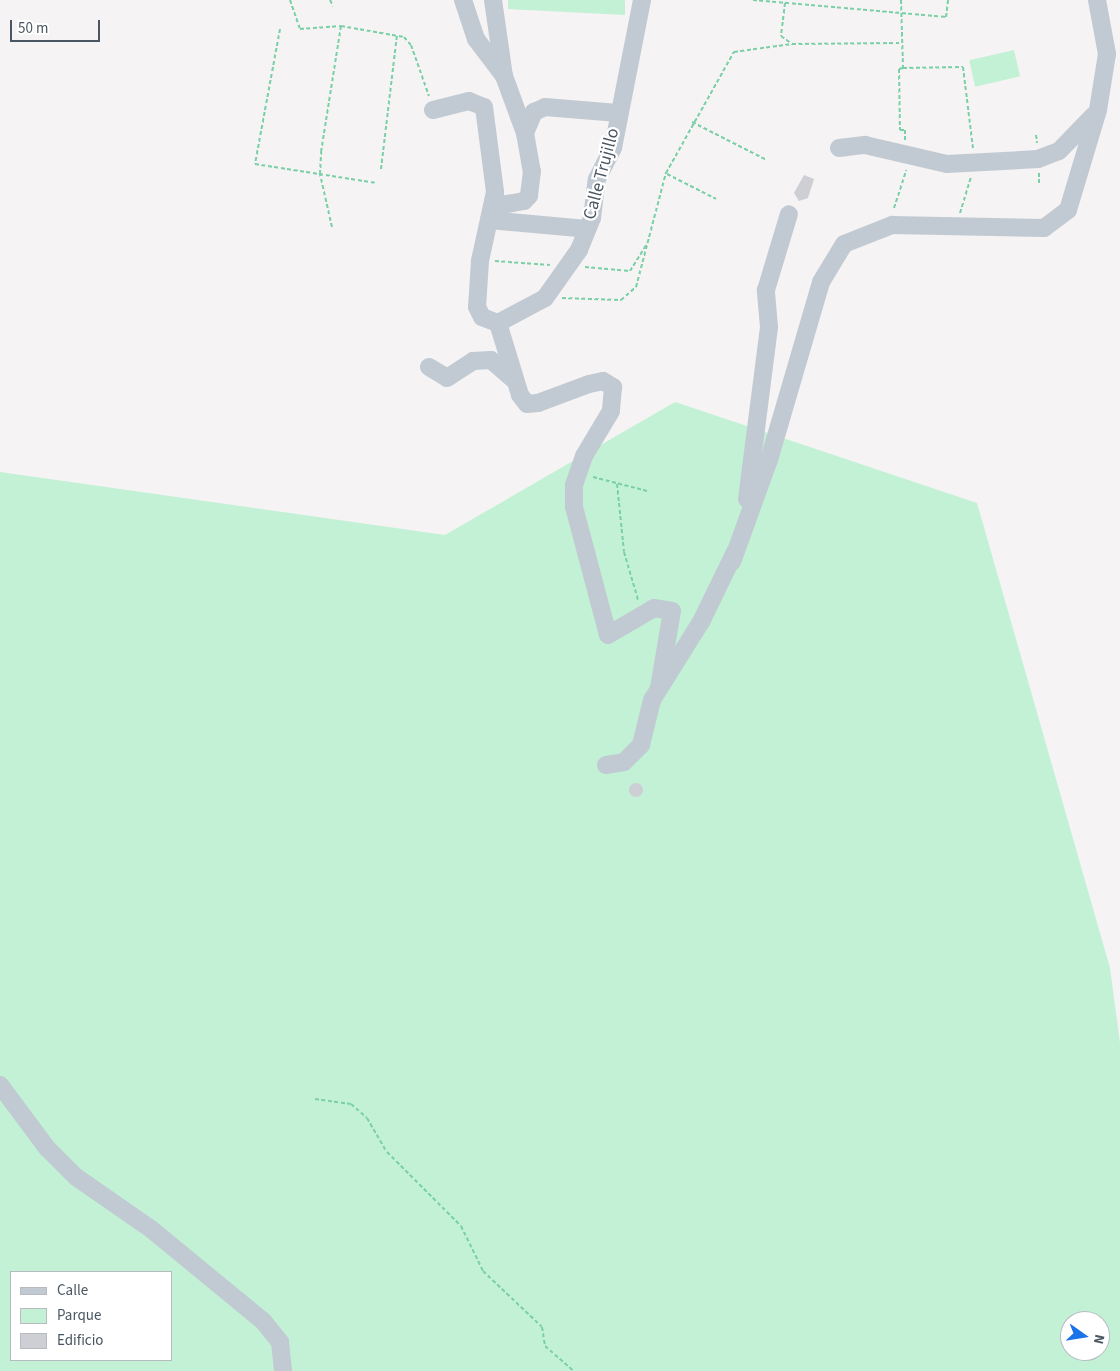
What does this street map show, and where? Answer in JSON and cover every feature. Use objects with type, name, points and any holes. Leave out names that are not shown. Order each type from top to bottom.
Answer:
[{"type":"street","points":[[463,0],[476,38],[504,76]]},
{"type":"street","points":[[492,213],[518,204],[529,196],[532,171],[526,133],[504,76],[493,0]]},
{"type":"street","name":"Calle Trujillo","points":[[504,321],[545,298],[579,250],[587,229],[597,179],[613,148],[618,113],[642,0]]},
{"type":"street","points":[[659,688],[732,562],[769,460],[821,282],[844,244],[892,225],[938,229],[1044,228],[1054,224],[1071,203],[1098,110],[1107,54],[1097,0]]},
{"type":"street","points":[[433,110],[478,102],[484,107],[492,213],[478,276],[479,314],[504,321],[514,380],[527,404],[603,381],[613,387],[610,411],[578,473],[574,506],[605,630],[608,635],[615,635],[654,608],[672,611],[659,688],[642,745],[624,762],[606,766]]},
{"type":"street","points":[[526,133],[534,112],[545,106],[618,113]]},
{"type":"street","points":[[839,148],[865,145],[910,158],[974,163],[1048,156],[1076,137],[1098,110]]},
{"type":"street","points":[[492,213],[587,229]]},
{"type":"street","points":[[732,562],[762,399],[769,327],[766,290],[789,214]]},
{"type":"street","points":[[429,366],[446,378],[473,361],[490,360],[514,380]]},
{"type":"street","points":[[0,1085],[47,1148],[76,1177],[151,1229],[263,1321],[280,1342],[283,1371]]},
{"type":"path","points":[[290,0],[300,28],[341,26],[397,35],[411,45],[433,110]]},
{"type":"path","points":[[330,0],[333,6]]},
{"type":"path","points":[[753,0],[900,11],[946,17],[948,0]]},
{"type":"path","points":[[901,0],[899,43],[903,68]]},
{"type":"path","points":[[785,3],[781,36],[792,44]]},
{"type":"path","points":[[332,227],[320,174],[341,26]]},
{"type":"path","points":[[280,29],[255,164],[377,183]]},
{"type":"path","points":[[381,169],[397,35]]},
{"type":"path","points":[[545,298],[621,300],[630,296],[641,278],[666,173],[692,122],[734,52],[792,44],[899,43]]},
{"type":"path","points":[[905,141],[905,130],[900,130],[899,69],[963,66],[974,163],[958,218]]},
{"type":"path","points":[[692,122],[767,160]]},
{"type":"path","points":[[894,208],[910,158]]},
{"type":"path","points":[[666,173],[716,199]]},
{"type":"path","points":[[578,473],[647,490]]},
{"type":"path","points":[[617,484],[624,552],[638,601],[633,621]]},
{"type":"path","points":[[315,1099],[351,1104],[367,1118],[387,1152],[460,1226],[483,1271],[542,1327],[545,1346],[574,1371]]},
{"type":"green space","points":[[508,0],[625,0],[625,15],[508,9]]},
{"type":"green space","points":[[1014,50],[1020,76],[975,87],[969,60]]},
{"type":"green space","points":[[675,402],[977,503],[1110,968],[1120,1043],[1120,1371],[0,1371],[0,472],[445,535]]},
{"type":"building","points":[[804,175],[814,179],[808,198],[799,201],[794,193]]},
{"type":"building","points":[[633,783],[639,783],[643,790],[639,797],[633,797],[629,793],[629,787]]}]
